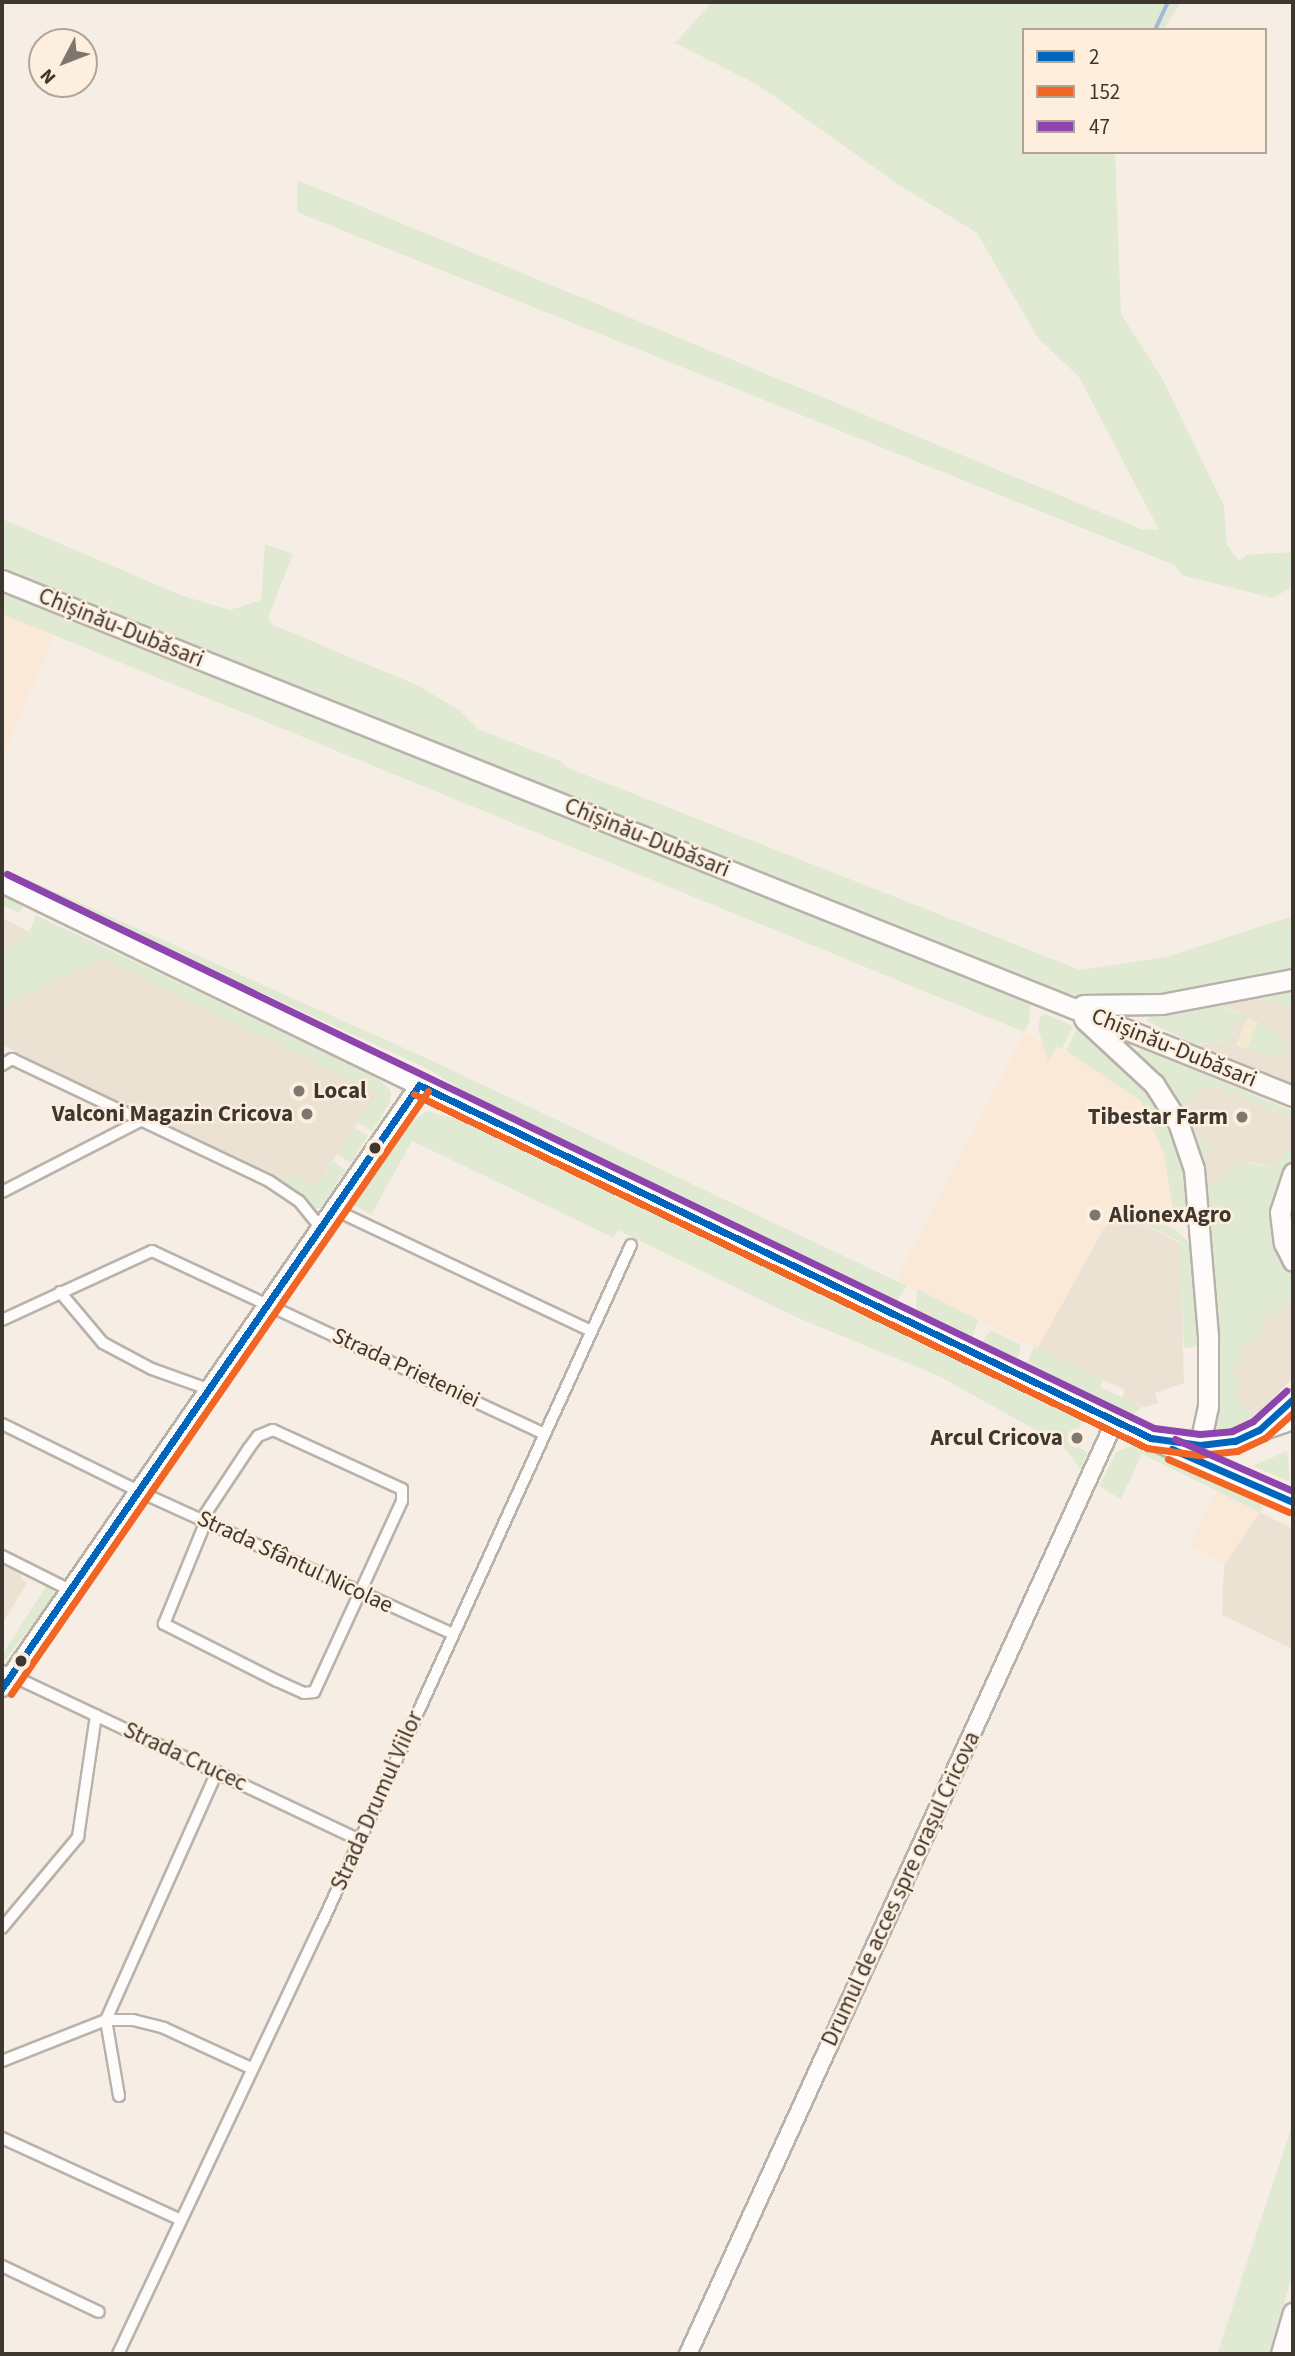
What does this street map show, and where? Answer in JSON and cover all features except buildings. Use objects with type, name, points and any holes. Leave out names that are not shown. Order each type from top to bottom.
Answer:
[{"type":"highway","name":"Chișinău-Dubăsari","points":[[2,580],[1293,1096]]},
{"type":"highway","points":[[1063,1004],[1125,1008],[1162,1004],[1293,979]]},
{"type":"highway","points":[[1063,1004],[1141,1068],[1167,1102],[1187,1144],[1200,1215],[1208,1338],[1208,1406],[1200,1445]]},
{"type":"highway","points":[[1293,1173],[1280,1212],[1284,1243],[1293,1261]]},
{"type":"main road","points":[[2,883],[1114,1423],[1293,1502]]},
{"type":"main road","points":[[1259,1430],[1293,1399]]},
{"type":"main road","points":[[1151,1438],[1200,1445],[1235,1441],[1259,1430],[1293,1420]]},
{"type":"main road","points":[[1281,2354],[1293,2314]]},
{"type":"street","points":[[7,1062],[142,1120],[289,1194],[320,1227]]},
{"type":"street","points":[[5,1678],[70,1590],[419,1085]]},
{"type":"street","points":[[2,1192],[142,1120]]},
{"type":"street","points":[[333,1209],[591,1331]]},
{"type":"street","name":"Strada Drumul Viilor","points":[[118,2354],[359,1840],[631,1245]]},
{"type":"street","name":"Strada Prieteniei","points":[[2,1320],[152,1251],[543,1433]]},
{"type":"street","points":[[60,1292],[103,1343],[152,1369],[208,1389]]},
{"type":"street","name":"Drumul de acces spre orașul Cricova","points":[[688,2354],[1114,1423]]},
{"type":"street","name":"Strada Sfântul Nicolae","points":[[2,1424],[138,1491],[453,1634]]},
{"type":"street","points":[[268,1431],[281,1432],[375,1474],[404,1494],[360,1592],[314,1692],[304,1693],[276,1681],[164,1624],[204,1520],[248,1448],[268,1431]]},
{"type":"street","points":[[2,1556],[70,1590]]},
{"type":"street","name":"Strada Crucec","points":[[5,1678],[96,1715],[359,1840]]},
{"type":"street","points":[[2,1928],[78,1837],[96,1715]]},
{"type":"street","points":[[119,2096],[106,2020],[217,1772]]},
{"type":"street","points":[[2,2061],[106,2020],[133,2020],[164,2028],[251,2068]]},
{"type":"street","points":[[2,2138],[179,2219]]},
{"type":"street","points":[[2,2266],[99,2312]]},
{"type":"shaded area","points":[[2,614],[54,635],[2,760]]},
{"type":"shaded area","points":[[2,918],[29,932],[2,952]]},
{"type":"shaded area","points":[[102,958],[378,1093],[315,1187],[286,1186],[2,1045],[2,1006]]},
{"type":"shaded area","points":[[1293,985],[1293,1085],[1195,1045],[1229,1042],[1239,1012],[1212,1002]]},
{"type":"shaded area","name":"AlionexAgro","points":[[1024,1032],[1092,1066],[1141,1101],[1164,1154],[1175,1221],[1173,1236],[1114,1210],[1037,1349],[896,1280]]},
{"type":"shaded area","name":"Tibestar Farm","points":[[1216,1087],[1293,1119],[1293,1150],[1272,1167],[1249,1162],[1202,1195],[1197,1164],[1212,1145],[1197,1135],[1188,1111],[1196,1090]]},
{"type":"shaded area","points":[[1114,1210],[1180,1243],[1184,1383],[1155,1393],[1158,1403],[1146,1407],[1122,1398],[1125,1390],[1037,1349]]},
{"type":"shaded area","points":[[1293,1295],[1293,1378],[1249,1422],[1233,1398],[1229,1357],[1270,1303]]},
{"type":"shaded area","points":[[1217,1491],[1260,1512],[1224,1565],[1190,1544]]},
{"type":"shaded area","points":[[1260,1512],[1293,1529],[1293,1649],[1222,1615],[1224,1565]]},
{"type":"shaded area","points":[[2,1561],[21,1571],[21,1579],[27,1583],[2,1624]]},
{"type":"green space","points":[[712,2],[1181,2],[1165,28],[1022,28],[1022,154],[1115,154],[1121,314],[1163,380],[1224,506],[1227,545],[1239,561],[1247,555],[1293,552],[1293,587],[1272,598],[1182,575],[1174,565],[297,212],[297,180],[1141,529],[1159,530],[1079,377],[1038,338],[977,233],[899,185],[758,85],[675,43]]},
{"type":"green space","points":[[2,519],[183,596],[230,610],[261,600],[265,544],[293,554],[268,618],[273,625],[419,686],[459,710],[478,729],[560,761],[568,768],[1080,970],[1166,957],[1293,916],[1293,974],[1191,994],[1102,1002],[1023,982],[2,575]]},
{"type":"green space","points":[[2,585],[1031,998],[1029,1022],[1024,1032],[2,614]]},
{"type":"green space","points":[[2,868],[426,1058],[907,1286],[895,1303],[852,1284],[518,1124],[426,1068],[2,874]]},
{"type":"green space","points":[[2,894],[23,905],[19,913],[2,905]]},
{"type":"green space","points":[[36,915],[375,1076],[391,1091],[390,1103],[372,1131],[358,1123],[378,1093],[102,958],[2,1006],[2,952],[29,932]]},
{"type":"green space","points":[[1293,985],[1293,1006],[1238,997]]},
{"type":"green space","points":[[1212,1002],[1248,1017],[1239,1017],[1229,1042],[1195,1044],[1146,1021],[1153,1013]]},
{"type":"green space","points":[[1045,1014],[1073,1026],[1062,1049],[1057,1047],[1048,1061],[1038,1029],[1040,1017]]},
{"type":"green space","points":[[1258,1022],[1285,1039],[1287,1053],[1273,1052],[1275,1060],[1247,1049]]},
{"type":"green space","points":[[1077,1028],[1147,1081],[1184,1149],[1188,1221],[1175,1221],[1164,1154],[1141,1101],[1066,1051]]},
{"type":"green space","points":[[1145,1049],[1293,1111],[1293,1119],[1216,1087],[1196,1090],[1188,1111],[1197,1135],[1212,1145],[1201,1166],[1138,1056],[1138,1050]]},
{"type":"green space","points":[[426,1111],[467,1122],[1084,1418],[1078,1431],[1083,1439],[1080,1448],[1087,1452],[1081,1470],[1062,1445],[939,1376],[796,1317],[618,1230],[614,1238],[412,1141],[371,1215],[350,1203],[398,1133]]},
{"type":"green space","points":[[355,1128],[368,1136],[351,1163],[337,1154]]},
{"type":"green space","points":[[1290,1148],[1293,1163],[1285,1261],[1293,1272],[1293,1300],[1284,1303],[1272,1319],[1267,1315],[1260,1323],[1265,1327],[1246,1354],[1253,1340],[1244,1345],[1239,1357],[1244,1356],[1234,1370],[1239,1389],[1235,1396],[1253,1418],[1221,1434],[1214,1425],[1213,1329],[1202,1195],[1241,1162],[1272,1167]]},
{"type":"green space","points":[[333,1161],[346,1170],[320,1208],[314,1209],[286,1186],[294,1174],[315,1187]]},
{"type":"green space","points":[[1117,1205],[1175,1229],[1195,1248],[1202,1346],[1184,1348],[1179,1241],[1114,1210]]},
{"type":"green space","points":[[917,1289],[978,1320],[972,1339],[916,1314]]},
{"type":"green space","points":[[991,1330],[1021,1345],[1016,1363],[980,1345]]},
{"type":"green space","points":[[1034,1347],[1103,1380],[1100,1387],[1143,1407],[1130,1416],[1025,1367]]},
{"type":"green space","points":[[1139,1443],[1267,1501],[1260,1512],[1142,1454],[1121,1499],[1099,1486],[1116,1452]]},
{"type":"green space","points":[[1287,1451],[1290,1482],[1253,1466]]},
{"type":"green space","points":[[48,1583],[55,1595],[2,1664],[2,1655]]},
{"type":"green space","points":[[1293,2123],[1293,2274],[1269,2354],[1217,2354]]},
{"type":"sand","points":[[1248,1017],[1258,1022],[1247,1049],[1236,1045]]},
{"type":"waterway","points":[[1156,28],[1168,2]]},
{"type":"transit line","name":"47","points":[[7,874],[1154,1428],[1200,1434],[1232,1431],[1253,1421],[1286,1391]]},
{"type":"transit line","name":"2","points":[[419,1085],[1151,1438],[1200,1445],[1235,1441],[1259,1430],[1293,1399]]},
{"type":"transit line","name":"2","points":[[2,1688],[419,1085]]},
{"type":"transit line","name":"152","points":[[11,1694],[428,1091]]},
{"type":"transit line","name":"152","points":[[414,1094],[1147,1448],[1199,1455],[1237,1451],[1265,1438],[1293,1413]]},
{"type":"transit line","name":"47","points":[[1175,1439],[1293,1491]]},
{"type":"transit line","name":"2","points":[[1172,1449],[1293,1502]]},
{"type":"transit line","name":"152","points":[[1168,1459],[1289,1512]]},
{"type":"place","name":"Local","points":[[299,1091]]},
{"type":"place","name":"Valconi Magazin Cricova","points":[[307,1114]]},
{"type":"place","name":"Tibestar Farm","points":[[1242,1117]]},
{"type":"place","name":"AlionexAgro","points":[[1095,1215]]},
{"type":"place","name":"Arcul Cricova","points":[[1077,1438]]}]
